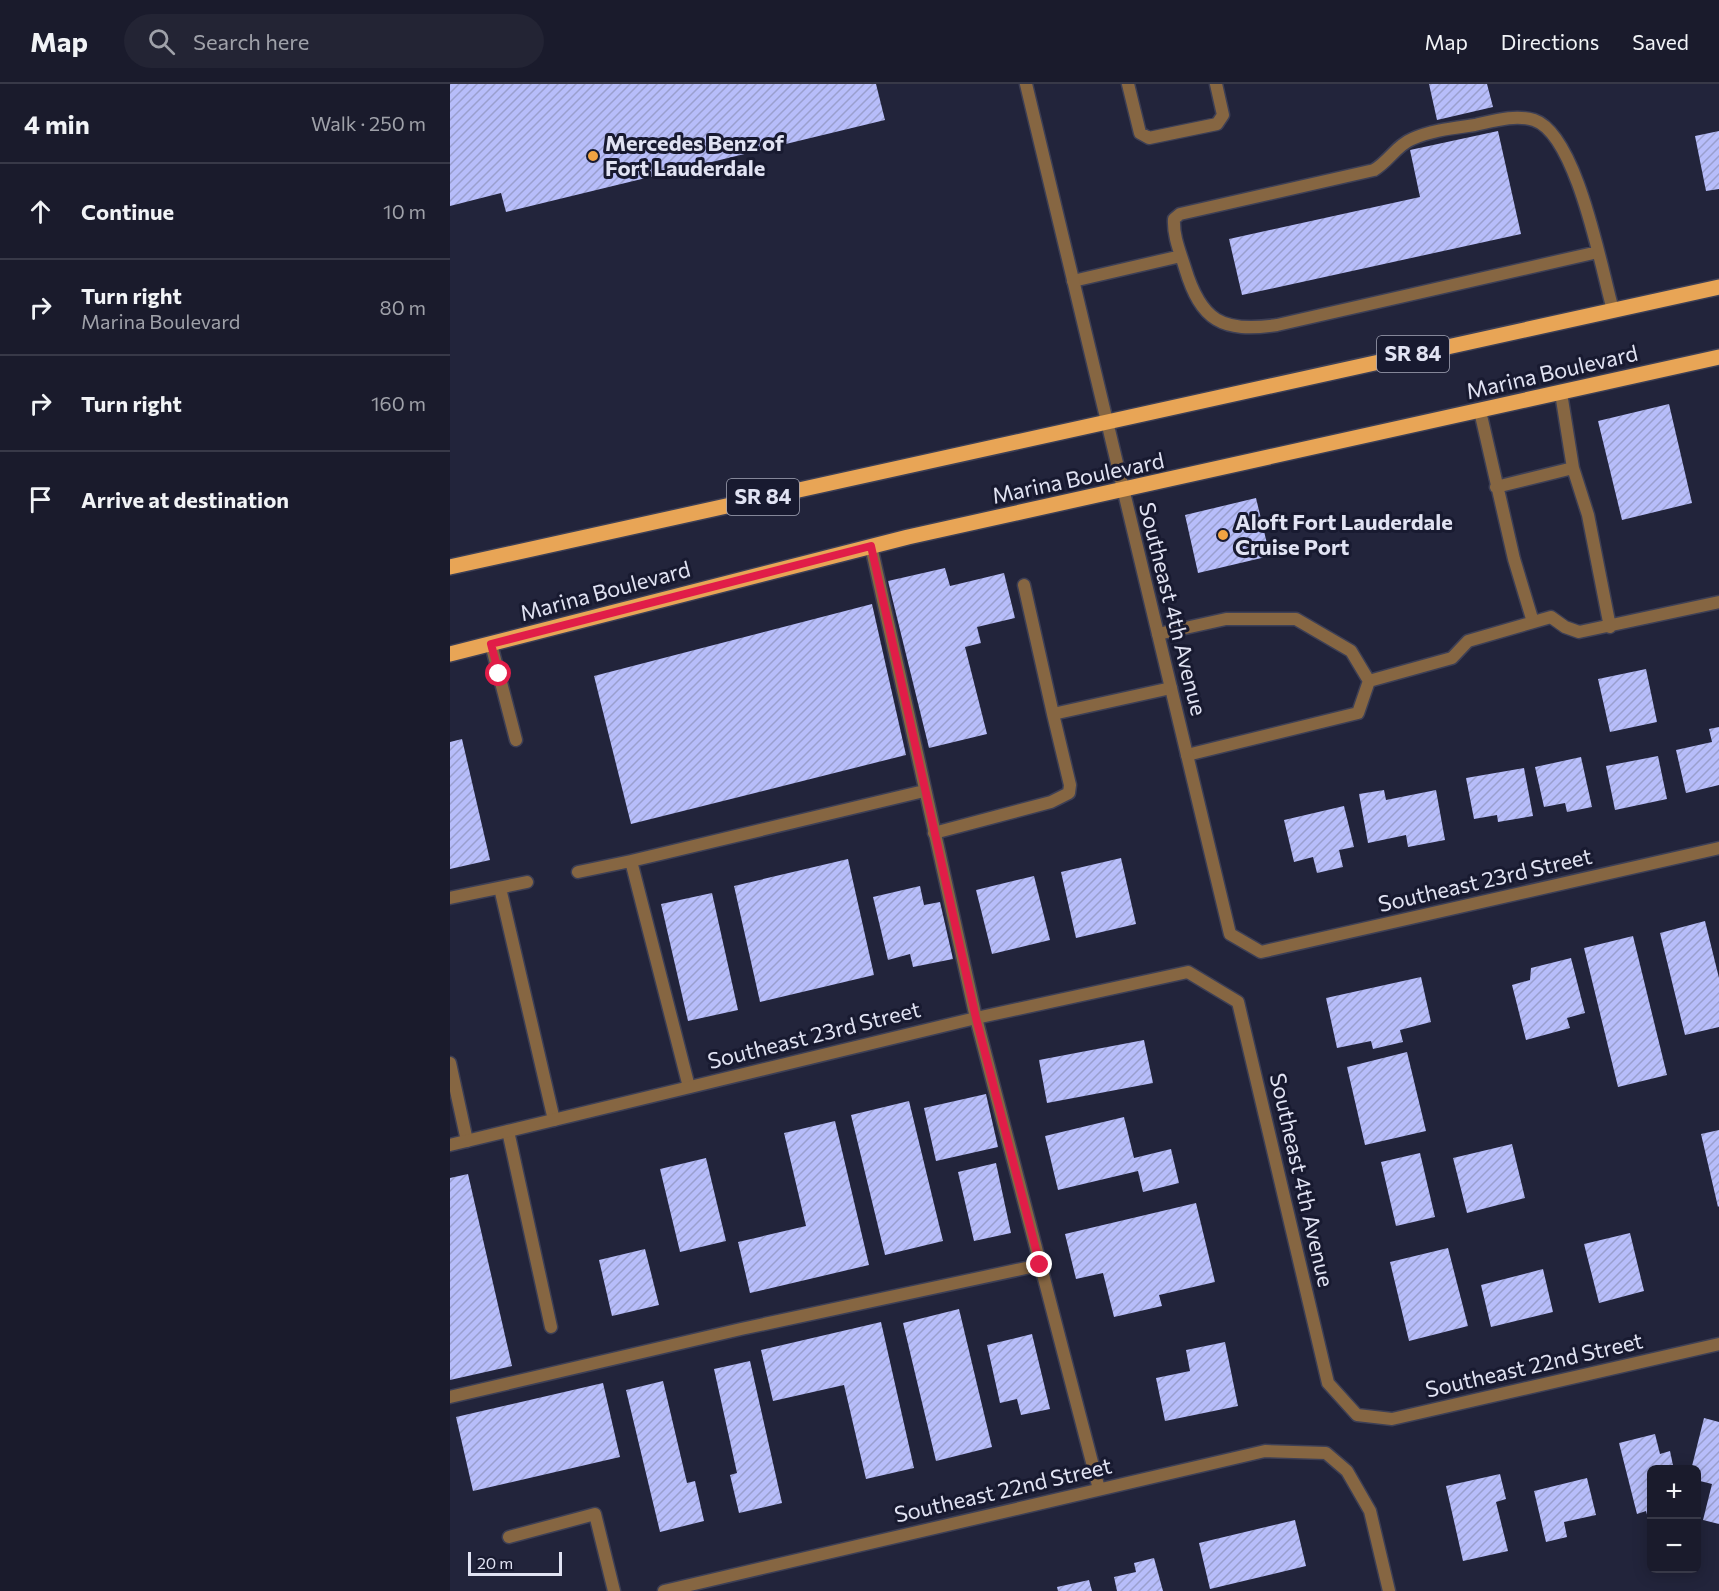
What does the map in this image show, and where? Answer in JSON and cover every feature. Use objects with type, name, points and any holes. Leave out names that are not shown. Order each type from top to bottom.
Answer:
[{"type":"main road","name":"Marina Boulevard","points":[[450,567],[1719,287]]},
{"type":"main road","name":"Marina Boulevard","points":[[450,654],[871,546],[1122,492],[1719,357]]},
{"type":"street","name":"Southeast 4th Avenue","points":[[1026,84],[1122,492],[1230,934],[1261,952]]},
{"type":"street","points":[[1128,84],[1140,133],[1149,138],[1217,124],[1223,115],[1216,84]]},
{"type":"street","points":[[1598,252],[1277,325],[1246,330],[1216,319],[1201,309],[1191,289],[1173,229],[1174,219],[1180,214],[1374,170],[1389,161],[1395,151],[1411,139],[1511,118],[1534,120],[1550,130],[1570,162],[1587,207],[1613,310]]},
{"type":"street","points":[[1073,281],[1181,256]]},
{"type":"street","points":[[1562,393],[1574,468],[1588,515],[1610,627]]},
{"type":"street","points":[[1480,411],[1514,559],[1533,622]]},
{"type":"street","points":[[1496,487],[1574,468]]},
{"type":"street","points":[[871,546],[976,1018],[1099,1489]]},
{"type":"street","points":[[934,833],[1051,802],[1069,793],[1070,785],[1024,585]]},
{"type":"street","points":[[1369,681],[1452,658],[1468,641],[1551,617],[1565,627],[1579,632],[1719,602]]},
{"type":"street","points":[[1158,634],[1226,619],[1296,619],[1351,651],[1369,681],[1358,713],[1187,755]]},
{"type":"street","points":[[491,644],[516,740]]},
{"type":"street","points":[[1053,714],[1171,688]]},
{"type":"street","points":[[578,872],[924,791]]},
{"type":"street","name":"Southeast 23rd Street","points":[[1261,952],[1719,848]]},
{"type":"street","points":[[632,861],[689,1087]]},
{"type":"street","points":[[450,898],[527,882]]},
{"type":"street","points":[[500,888],[554,1120]]},
{"type":"street","name":"Southeast 4th Avenue","points":[[1188,972],[1238,1002],[1328,1383],[1357,1415]]},
{"type":"street","name":"Southeast 23rd Street","points":[[450,1145],[976,1018],[1188,972]]},
{"type":"street","points":[[450,1063],[467,1141]]},
{"type":"street","points":[[508,1131],[551,1327]]},
{"type":"street","points":[[450,1397],[741,1329],[1040,1265]]},
{"type":"street","name":"Southeast 22nd Street","points":[[1357,1415],[1392,1419],[1719,1344]]},
{"type":"street","name":"Southeast 22nd Street","points":[[664,1591],[1265,1451],[1326,1453],[1347,1471],[1370,1511],[1389,1591]]},
{"type":"street","points":[[509,1537],[595,1514],[614,1591]]},
{"type":"building","name":"Mercedes Benz of Fort Lauderdale","points":[[450,84],[876,84],[885,120],[506,212],[501,193],[450,206]]},
{"type":"building","points":[[1429,84],[1487,84],[1493,107],[1437,120]]},
{"type":"building","points":[[1498,131],[1521,234],[1242,295],[1229,239],[1420,197],[1410,150]]},
{"type":"building","points":[[1719,131],[1719,189],[1706,191],[1695,136]]},
{"type":"building","points":[[1669,404],[1692,503],[1622,520],[1598,421]]},
{"type":"building","points":[[1256,498],[1270,556],[1198,573],[1185,515]]},
{"type":"building","points":[[945,568],[950,586],[1004,573],[1015,618],[977,627],[981,643],[965,647],[987,734],[929,748],[888,581]]},
{"type":"building","points":[[872,604],[906,755],[631,824],[594,676]]},
{"type":"building","points":[[1646,669],[1657,722],[1610,732],[1598,679]]},
{"type":"building","points":[[1719,727],[1719,785],[1686,793],[1676,750],[1712,742],[1709,729]]},
{"type":"building","points":[[462,739],[490,860],[450,869],[450,742]]},
{"type":"building","points":[[1658,756],[1667,799],[1615,810],[1606,766]]},
{"type":"building","points":[[1581,757],[1592,807],[1567,812],[1565,803],[1544,807],[1535,767]]},
{"type":"building","points":[[1524,768],[1533,816],[1498,822],[1497,815],[1474,819],[1466,778]]},
{"type":"building","points":[[1384,790],[1386,800],[1436,790],[1445,840],[1408,847],[1406,835],[1368,843],[1359,794]]},
{"type":"building","points":[[1344,806],[1354,847],[1339,850],[1343,867],[1317,873],[1313,857],[1294,862],[1284,820]]},
{"type":"building","points":[[1121,858],[1136,924],[1076,938],[1061,872]]},
{"type":"building","points":[[848,859],[874,975],[760,1002],[734,886]]},
{"type":"building","points":[[1034,876],[1050,940],[992,954],[976,890]]},
{"type":"building","points":[[920,886],[924,905],[940,902],[953,959],[913,967],[910,954],[888,960],[873,897]]},
{"type":"building","points":[[712,893],[738,1010],[688,1021],[661,904]]},
{"type":"building","points":[[1705,921],[1719,978],[1719,1027],[1685,1035],[1660,933]]},
{"type":"building","points":[[1633,936],[1667,1075],[1618,1087],[1584,948]]},
{"type":"building","points":[[1571,958],[1585,1013],[1567,1018],[1570,1028],[1526,1040],[1512,985],[1530,980],[1531,968]]},
{"type":"building","points":[[1421,977],[1431,1022],[1400,1030],[1403,1042],[1373,1049],[1371,1041],[1337,1048],[1326,998]]},
{"type":"building","points":[[1144,1040],[1153,1083],[1047,1103],[1039,1060]]},
{"type":"building","points":[[1407,1052],[1426,1131],[1365,1145],[1347,1067]]},
{"type":"building","points":[[986,1094],[998,1147],[936,1161],[924,1108]]},
{"type":"building","points":[[909,1101],[943,1241],[885,1255],[851,1115]]},
{"type":"building","points":[[1124,1117],[1134,1158],[1171,1149],[1179,1183],[1143,1192],[1138,1171],[1058,1190],[1045,1136]]},
{"type":"building","points":[[835,1121],[869,1265],[750,1293],[738,1242],[806,1226],[784,1133]]},
{"type":"building","points":[[1719,1130],[1719,1206],[1718,1207],[1701,1134]]},
{"type":"building","points":[[1512,1144],[1525,1198],[1467,1213],[1453,1158]]},
{"type":"building","points":[[1420,1153],[1435,1217],[1396,1226],[1381,1162]]},
{"type":"building","points":[[706,1158],[726,1241],[680,1252],[660,1169]]},
{"type":"building","points":[[996,1163],[1011,1233],[974,1241],[958,1172]]},
{"type":"building","points":[[468,1174],[512,1366],[450,1380],[450,1178]]},
{"type":"building","points":[[1196,1203],[1215,1282],[1159,1295],[1162,1306],[1114,1317],[1103,1273],[1076,1279],[1065,1234]]},
{"type":"building","points":[[1630,1233],[1644,1291],[1599,1303],[1584,1244]]},
{"type":"building","points":[[1448,1248],[1468,1326],[1409,1341],[1390,1262]]},
{"type":"building","points":[[645,1249],[659,1305],[612,1316],[599,1260]]},
{"type":"building","points":[[1543,1269],[1553,1312],[1491,1327],[1481,1285]]},
{"type":"building","points":[[959,1309],[992,1447],[936,1461],[903,1323]]},
{"type":"building","points":[[881,1322],[914,1468],[866,1479],[844,1385],[773,1401],[761,1350]]},
{"type":"building","points":[[1032,1334],[1050,1409],[1021,1415],[1017,1399],[1000,1403],[987,1345]]},
{"type":"building","points":[[1225,1342],[1238,1406],[1165,1421],[1156,1378],[1190,1371],[1186,1350]]},
{"type":"building","points":[[750,1361],[782,1503],[739,1513],[730,1475],[737,1473],[714,1369]]},
{"type":"building","points":[[663,1381],[687,1483],[695,1481],[704,1521],[660,1532],[626,1390]]},
{"type":"building","points":[[603,1383],[620,1457],[473,1491],[456,1417]]},
{"type":"building","points":[[1704,1418],[1719,1422],[1719,1524],[1703,1520],[1712,1484],[1701,1481],[1701,1465],[1692,1465]]},
{"type":"building","points":[[1655,1434],[1660,1454],[1670,1451],[1673,1465],[1647,1465],[1647,1515],[1646,1511],[1637,1514],[1619,1443]]},
{"type":"building","points":[[1500,1474],[1506,1499],[1496,1502],[1508,1551],[1463,1561],[1446,1486]]},
{"type":"building","points":[[1587,1478],[1596,1515],[1564,1522],[1567,1537],[1546,1542],[1534,1491]]},
{"type":"building","points":[[1295,1520],[1306,1566],[1210,1589],[1199,1543]]},
{"type":"building","points":[[1154,1558],[1163,1591],[1117,1591],[1114,1577],[1136,1572],[1134,1563]]},
{"type":"building","points":[[1089,1580],[1092,1591],[1058,1591],[1057,1587]]},
{"type":"place","name":"Mercedes Benz of Fort Lauderdale","points":[[593,156]]},
{"type":"place","name":"Aloft Fort Lauderdale Cruise Port","points":[[1223,535]]},
{"type":"route","points":[[499,674],[491,644],[871,546],[976,1018],[1040,1265]]}]
